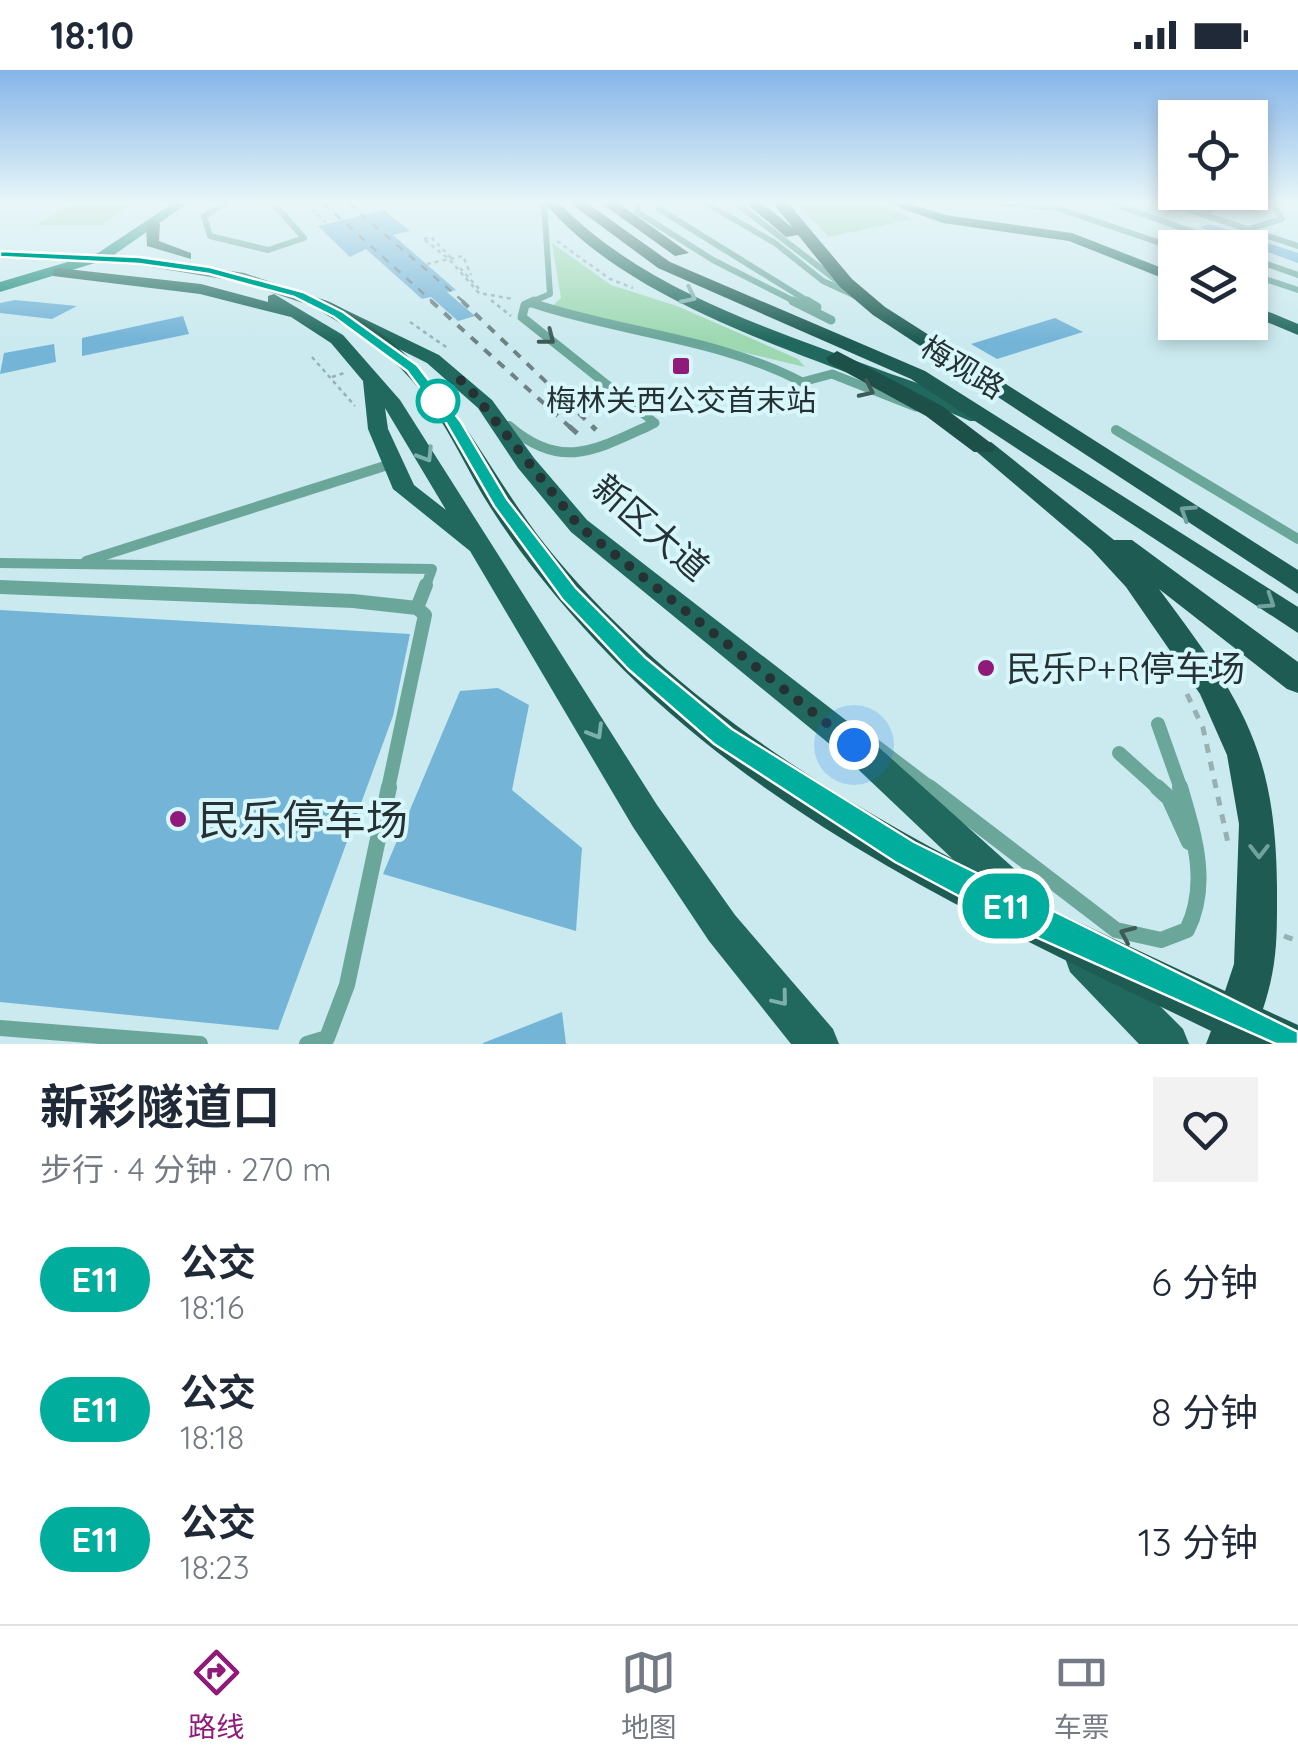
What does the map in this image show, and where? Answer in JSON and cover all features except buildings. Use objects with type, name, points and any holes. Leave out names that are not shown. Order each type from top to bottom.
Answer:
[{"type":"highway","name":"梅观路","points":[[640,248],[664,265],[886,360],[978,411],[1298,622]]},
{"type":"highway","points":[[675,248],[692,260],[831,320],[889,350],[978,411]]},
{"type":"highway","points":[[807,248],[834,271]]},
{"type":"highway","name":"梅观路","points":[[816,248],[864,300],[1298,584]]},
{"type":"highway","points":[[321,315],[412,368],[543,560],[637,664],[723,736],[904,852],[1044,926],[1287,1044]]},
{"type":"highway","points":[[837,358],[934,411],[1298,680]]},
{"type":"highway","points":[[983,448],[1101,543],[1136,580],[1213,687],[1245,755],[1258,824],[1256,964],[1230,1044]]},
{"type":"main road","points":[[58,248],[186,256]]},
{"type":"main road","points":[[166,248],[308,286],[401,330]]},
{"type":"main road","points":[[603,248],[646,275],[1010,434]]},
{"type":"main road","points":[[1101,248],[1158,271]]},
{"type":"main road","points":[[52,272],[94,250]]},
{"type":"main road","points":[[52,272],[113,250]]},
{"type":"main road","name":"新区大道","points":[[0,258],[132,264],[254,291],[321,315],[401,330],[486,404],[526,463],[579,526],[767,673],[956,838],[1168,1044]]},
{"type":"main road","points":[[0,270],[52,272],[200,290],[321,315]]},
{"type":"main road","name":"新区大道","points":[[321,315],[372,377],[490,559],[645,816],[722,928],[818,1044]]},
{"type":"main road","points":[[1268,317],[1298,330]]},
{"type":"main road","points":[[372,377],[378,430],[404,489],[490,559]]},
{"type":"lane","points":[[486,404],[526,444],[550,454],[586,451],[654,423],[527,322],[522,309],[550,294],[544,261],[546,248]]},
{"type":"lane","points":[[695,248],[831,320]]},
{"type":"lane","points":[[724,248],[796,292],[831,320]]},
{"type":"lane","points":[[781,248],[823,281],[864,300]]},
{"type":"lane","points":[[795,248],[864,300]]},
{"type":"lane","points":[[1268,260],[1298,271]]},
{"type":"lane","points":[[1268,280],[1298,290]]},
{"type":"lane","points":[[532,303],[580,319],[756,358],[802,382],[832,374],[894,402],[934,411]]},
{"type":"lane","points":[[1116,430],[1298,540]]},
{"type":"lane","points":[[77,564],[391,464]]},
{"type":"lane","points":[[1228,540],[1298,570]]},
{"type":"lane","points":[[0,563],[432,570],[417,608]]},
{"type":"lane","points":[[0,588],[352,602],[417,608],[425,615],[347,985],[327,1038],[307,1044]]},
{"type":"lane","points":[[767,673],[920,778],[1116,930],[1149,943],[1176,940],[1196,920],[1202,882],[1190,814],[1158,724]]},
{"type":"lane","points":[[1119,753],[1169,798],[1202,882]]},
{"type":"lane","points":[[0,1028],[200,1044]]},
{"type":"path","points":[[566,248],[572,253]]},
{"type":"path","points":[[450,259],[463,256],[471,275]]},
{"type":"path","points":[[450,259],[464,274],[471,275]]},
{"type":"path","points":[[401,330],[451,351]]},
{"type":"path","points":[[312,356],[358,408]]},
{"type":"path","points":[[1181,682],[1203,728],[1229,851]]},
{"type":"green space","points":[[553,248],[560,248],[611,285],[677,306],[798,359],[805,367],[551,307],[561,298]]},
{"type":"railway","points":[[373,248],[434,303]]},
{"type":"railway","points":[[401,248],[465,303]]},
{"type":"railway","points":[[431,301],[572,429]]},
{"type":"railway","points":[[462,301],[595,429]]},
{"type":"railway","points":[[569,426],[579,435]]},
{"type":"railway","points":[[592,426],[595,429]]},
{"type":"bus line","name":"E11","points":[[0,254],[139,261],[210,270],[298,294],[339,314],[387,347],[428,387],[500,502],[569,593],[637,664],[723,736],[904,852],[1044,926],[1287,1044]]},
{"type":"place","name":"梅林关西公交首末站","points":[[681,366]]},
{"type":"place","name":"民乐P+R停车场","points":[[986,668]]},
{"type":"place","name":"民乐停车场","points":[[178,819]]},
{"type":"route","points":[[438,401],[456,377],[466,384],[486,404],[526,463],[579,526],[854,745]]}]
